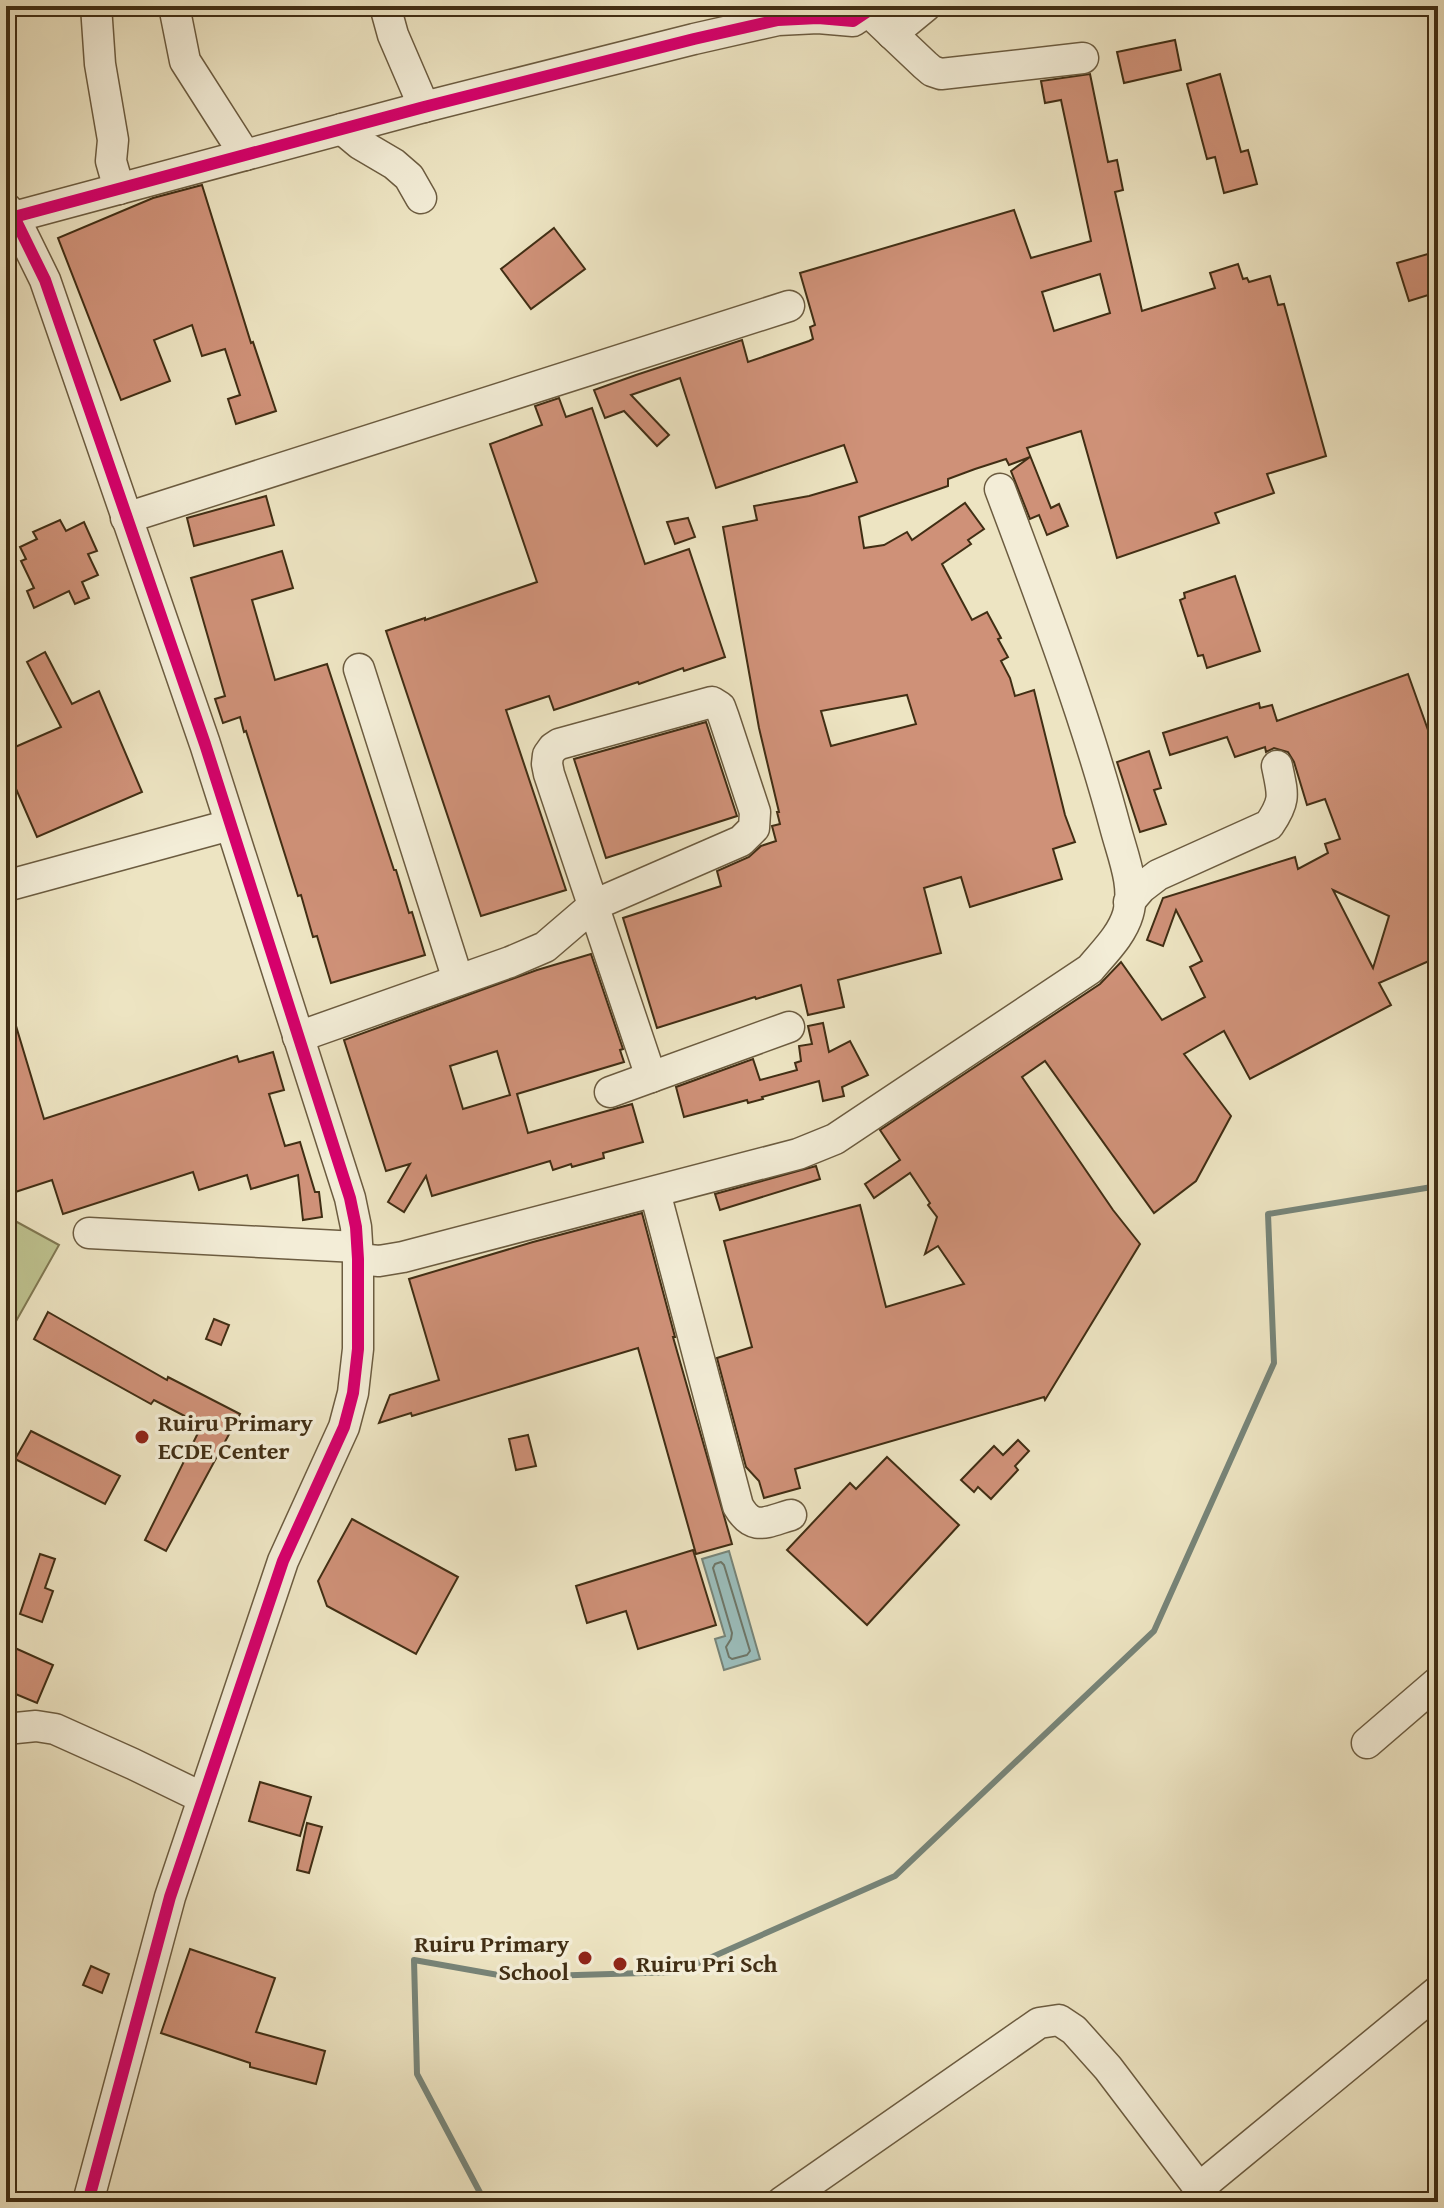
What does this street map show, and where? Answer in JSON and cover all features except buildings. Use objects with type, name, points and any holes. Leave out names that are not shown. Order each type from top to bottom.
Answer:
[{"type":"street","points":[[96,6],[100,64],[113,140],[111,161],[119,189]]},
{"type":"street","points":[[174,6],[185,61],[245,155]]},
{"type":"street","points":[[385,6],[393,35],[424,107]]},
{"type":"street","points":[[892,34],[926,6]]},
{"type":"street","points":[[88,2202],[162,1925],[203,1798],[283,1561],[344,1427],[353,1393],[358,1349],[358,1253],[350,1198],[205,744],[45,280],[10,212],[119,189],[424,107],[778,20],[818,18],[853,21],[870,9],[925,65],[941,74],[1083,58]]},
{"type":"street","points":[[342,129],[409,177],[421,198]]},
{"type":"street","points":[[126,518],[789,306]]},
{"type":"street","points":[[89,1233],[358,1253],[379,1261],[655,1192],[798,1154],[835,1139],[1090,969],[1114,942],[1128,914],[1130,885],[1063,656],[1000,489]]},
{"type":"street","points":[[359,669],[458,980]]},
{"type":"street","points":[[298,1037],[545,947],[594,905],[741,841],[754,828],[755,812],[720,707],[712,702],[559,744],[548,755],[552,783],[594,905],[651,1077]]},
{"type":"street","points":[[1129,902],[1158,875],[1269,825],[1280,809],[1283,794],[1277,766]]},
{"type":"street","points":[[6,886],[230,825]]},
{"type":"street","points":[[610,1092],[789,1027]]},
{"type":"street","points":[[655,1192],[738,1506],[745,1518],[759,1524],[791,1515]]},
{"type":"street","points":[[1367,1743],[1438,1682]]},
{"type":"street","points":[[6,1729],[36,1726],[55,1729],[203,1798]]},
{"type":"street","points":[[782,2202],[1039,2023],[1059,2020],[1074,2030],[1108,2068],[1204,2195],[1438,1991]]},
{"type":"green space","points":[[6,1216],[59,1245],[6,1339]]},
{"type":"water","points":[[729,1551],[760,1659],[724,1670],[715,1639],[725,1636],[702,1559]]},
{"type":"waterway","points":[[485,2202],[417,2074],[414,1960],[510,1977],[678,1972],[895,1876],[1154,1631],[1274,1363],[1268,1214],[1438,1186]]},
{"type":"cycle path","points":[[14,217],[424,107],[694,39],[778,20],[818,18],[853,21],[872,6]]},
{"type":"cycle path","points":[[6,208],[14,217],[45,280],[205,744],[350,1198],[358,1259],[358,1349],[353,1393],[344,1427],[283,1561],[170,1897],[88,2202]]},
{"type":"place","name":"Ruiru Primary ECDE Center","points":[[142,1437]]},
{"type":"place","name":"Ruiru Primary School","points":[[585,1958]]},
{"type":"place","name":"Ruiru Pri Sch","points":[[620,1964]]}]
